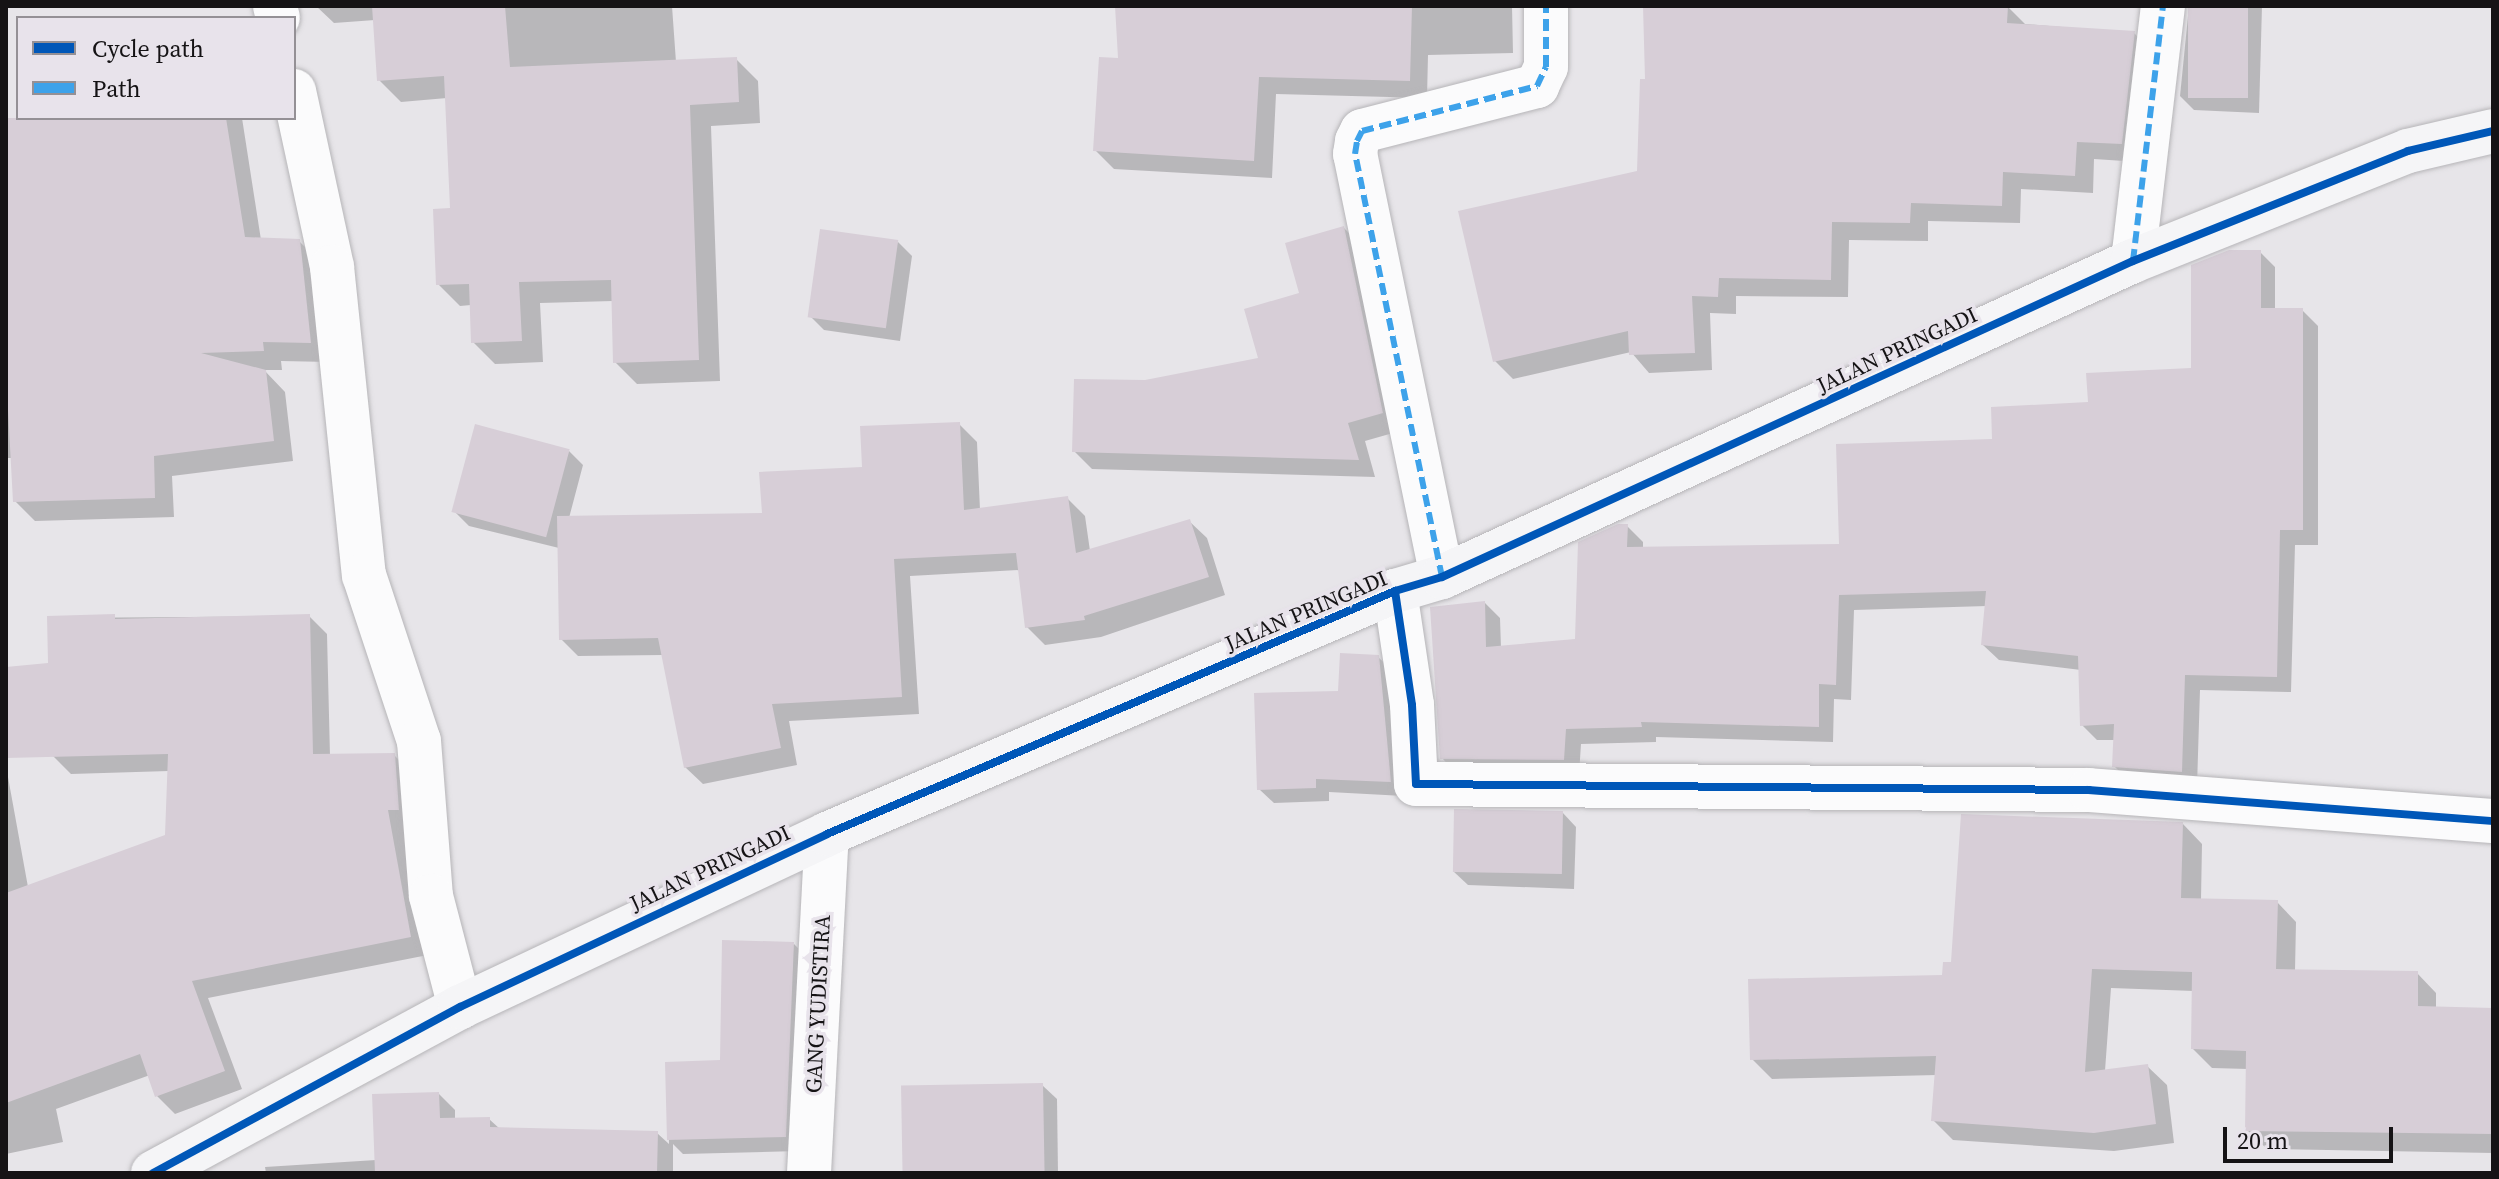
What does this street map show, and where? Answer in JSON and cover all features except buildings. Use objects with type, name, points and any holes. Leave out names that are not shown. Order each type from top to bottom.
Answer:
[{"type":"street","points":[[1442,577],[1355,154],[1357,141],[1362,131],[1537,86],[1546,67],[1546,6]]},
{"type":"street","points":[[2133,261],[2163,6]]},
{"type":"street","points":[[296,100],[332,267],[364,575],[419,741],[431,896],[460,1007]]},
{"type":"street","name":"JALAN PRINGADI","points":[[153,1173],[460,1007],[827,834],[1395,591],[1442,577],[2133,261],[2408,151],[2493,131]]},
{"type":"street","points":[[1395,591],[1412,705],[1416,784],[2089,790],[2493,821]]},
{"type":"street","name":"GANG YUDISTIRA","points":[[809,1173],[827,834]]},
{"type":"marked path","points":[[1442,577],[1355,154],[1357,141],[1362,131],[1537,86],[1546,67],[1546,6]]},
{"type":"marked path","points":[[2133,261],[2163,6]]},
{"type":"cycle path","points":[[153,1173],[460,1007],[827,834],[1395,591],[1442,577],[2133,261],[2408,151],[2493,131]]},
{"type":"cycle path","points":[[1395,591],[1412,705],[1416,784],[2089,790],[2493,821]]}]
